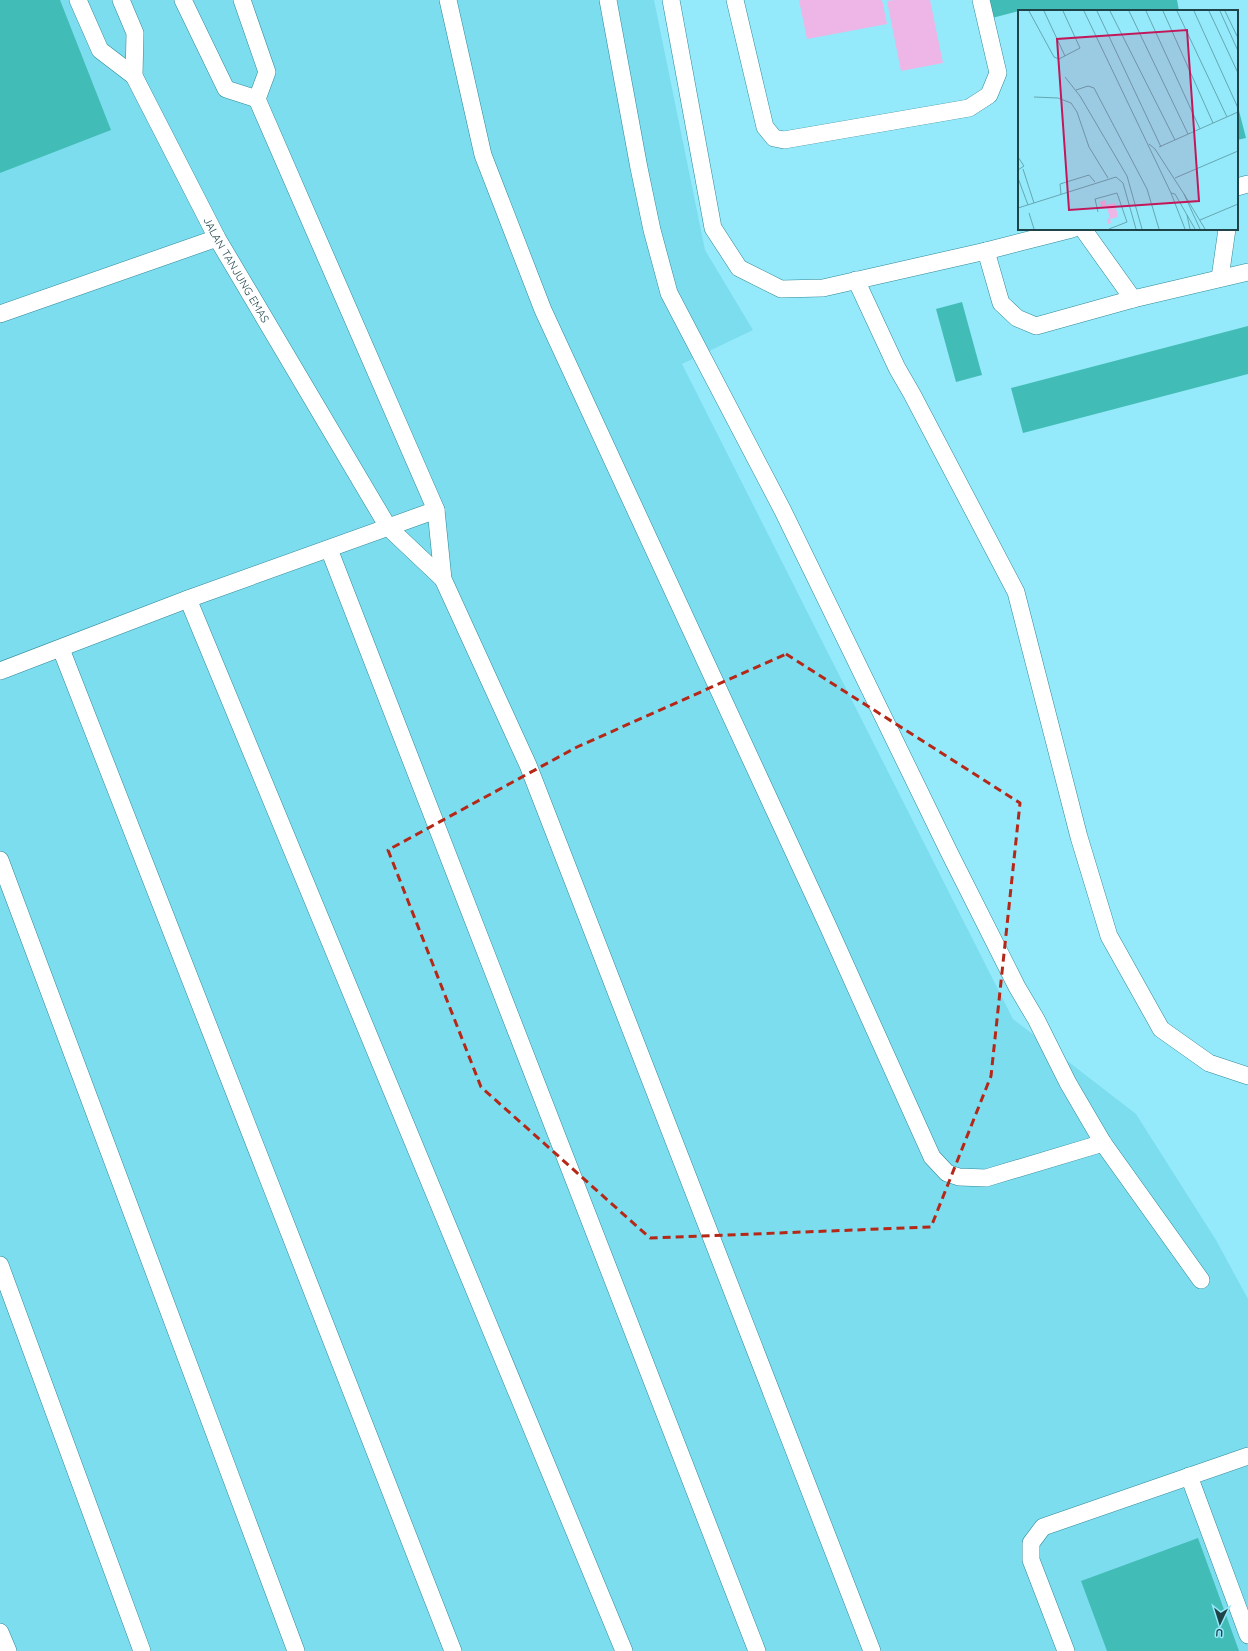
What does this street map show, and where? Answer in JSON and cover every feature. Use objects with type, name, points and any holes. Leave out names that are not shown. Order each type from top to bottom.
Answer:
[{"type":"lane","points":[[78,0],[100,50],[134,76]]},
{"type":"lane","name":"JALAN TANJUNG EMAS","points":[[121,0],[135,33],[134,76],[217,238],[388,527],[443,579]]},
{"type":"lane","points":[[183,0],[226,89],[257,99]]},
{"type":"lane","points":[[242,0],[267,72],[257,99],[436,510],[443,579],[528,765],[872,1651]]},
{"type":"lane","points":[[448,0],[483,155],[543,310],[827,924],[932,1157],[947,1173],[960,1177],[986,1178],[1103,1144]]},
{"type":"lane","points":[[608,0],[640,176],[652,230],[669,293],[784,511],[1017,987],[1036,1019],[1068,1083],[1103,1144],[1201,1280]]},
{"type":"lane","points":[[671,0],[714,228],[739,268],[781,289],[823,288],[986,251],[1068,230]]},
{"type":"lane","points":[[734,0],[765,127],[774,138],[784,140],[969,108],[989,95],[998,73],[981,0]]},
{"type":"lane","points":[[1238,187],[1248,184]]},
{"type":"lane","points":[[1084,230],[1133,298]]},
{"type":"lane","points":[[1220,278],[1227,230]]},
{"type":"lane","points":[[0,314],[217,238]]},
{"type":"lane","points":[[986,251],[1001,303],[1017,318],[1036,326],[1133,298],[1248,272]]},
{"type":"lane","points":[[856,280],[897,368],[1016,592],[1079,837],[1109,936],[1161,1029],[1209,1063],[1248,1076]]},
{"type":"lane","points":[[0,671],[61,649],[188,599],[436,510]]},
{"type":"lane","points":[[329,549],[757,1651]]},
{"type":"lane","points":[[188,599],[624,1651]]},
{"type":"lane","points":[[61,649],[453,1651]]},
{"type":"lane","points":[[0,860],[296,1651]]},
{"type":"lane","points":[[0,1265],[142,1651]]},
{"type":"lane","points":[[1066,1651],[1031,1560],[1031,1542],[1044,1528],[1248,1456]]},
{"type":"lane","points":[[1189,1476],[1248,1635]]},
{"type":"lane","points":[[0,1632],[8,1651]]},
{"type":"highlighted area","points":[[786,654],[1020,803],[991,1076],[931,1227],[650,1238],[481,1087],[388,850],[577,747]]},
{"type":"shaded area","points":[[0,0],[654,0],[705,250],[753,330],[682,364],[1013,1019],[1136,1114],[1216,1240],[1248,1299],[1248,1651],[0,1651]]},
{"type":"shaded area","points":[[799,0],[882,0],[887,24],[807,39]]},
{"type":"shaded area","points":[[930,0],[943,63],[901,71],[887,1]]},
{"type":"building","points":[[0,0],[60,0],[111,130],[0,173]]},
{"type":"building","points":[[989,0],[1177,0],[1179,10],[1018,10],[1018,11],[992,18]]},
{"type":"building","points":[[1238,107],[1246,138],[1238,140]]},
{"type":"building","points":[[962,302],[982,375],[956,382],[936,309]]},
{"type":"building","points":[[1248,326],[1248,374],[1023,433],[1011,388]]},
{"type":"building","points":[[1198,1538],[1239,1651],[1107,1651],[1081,1581]]}]
